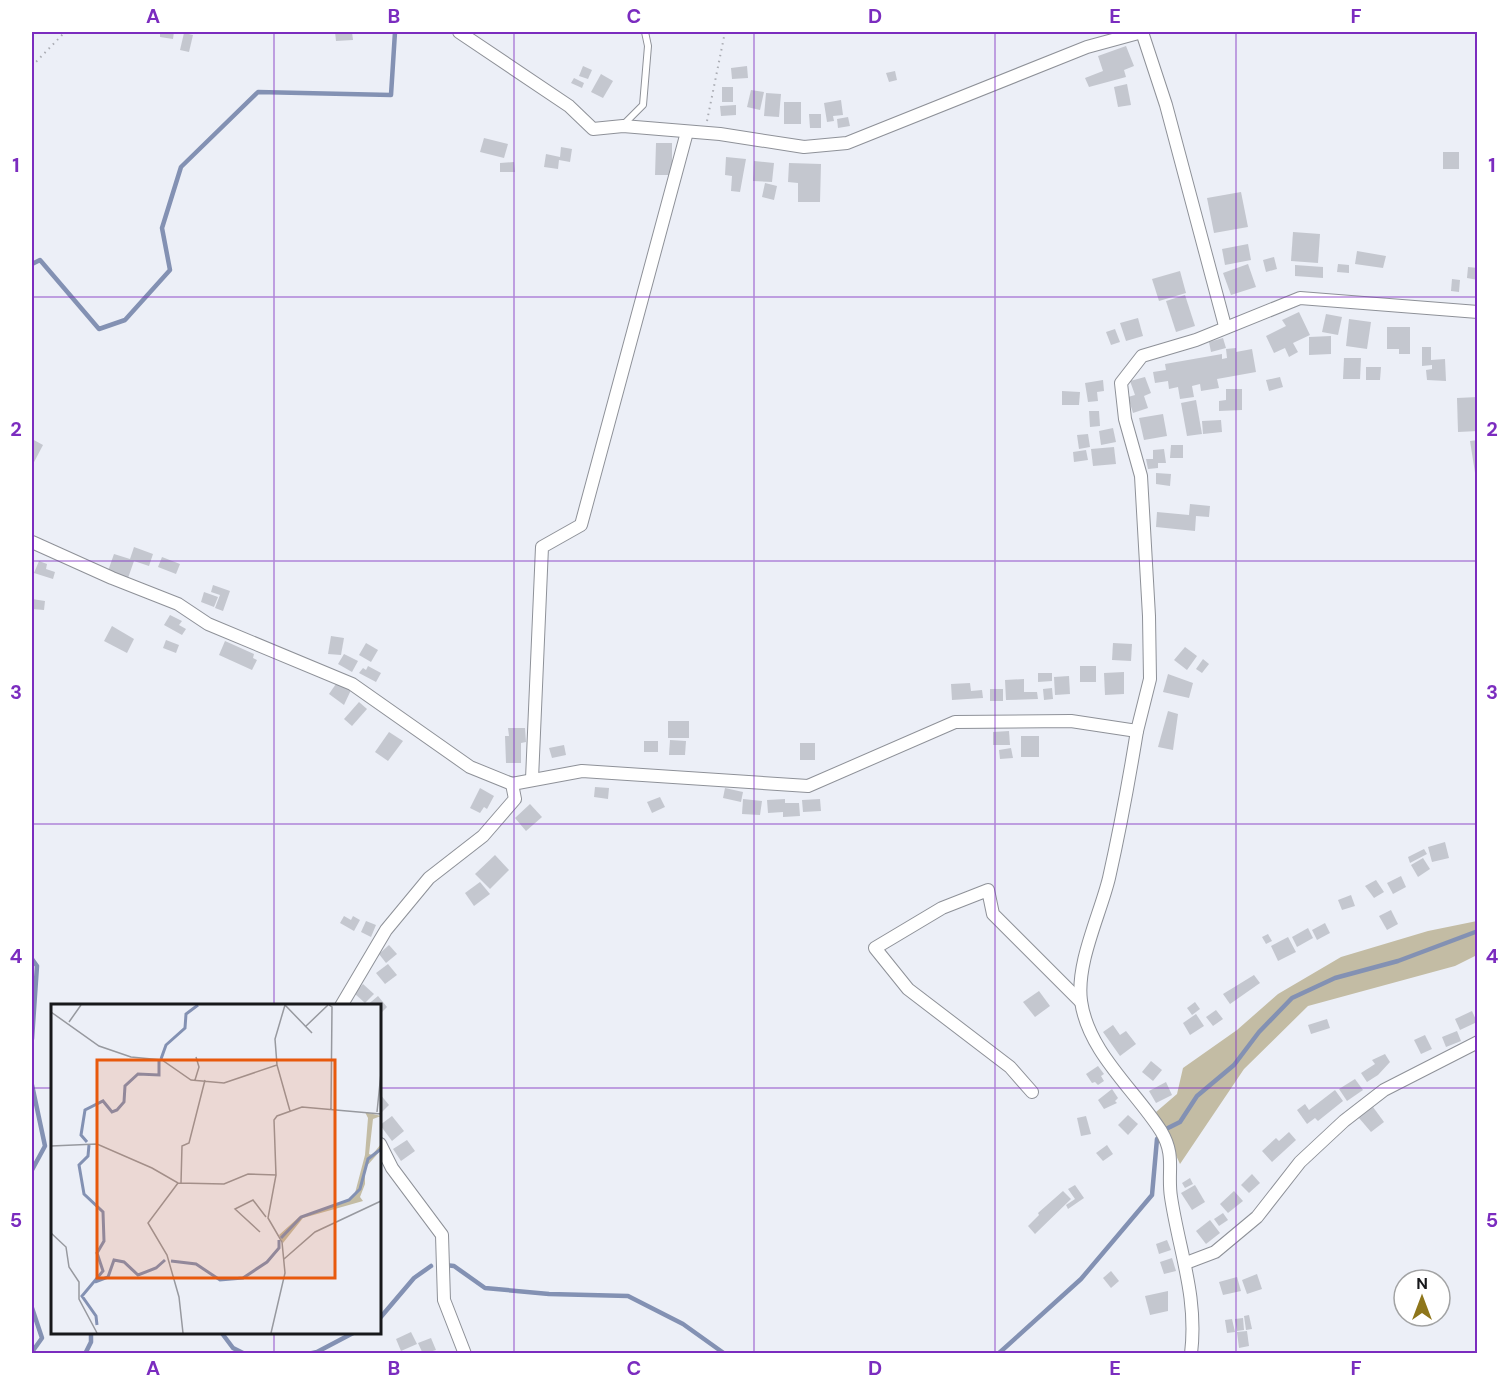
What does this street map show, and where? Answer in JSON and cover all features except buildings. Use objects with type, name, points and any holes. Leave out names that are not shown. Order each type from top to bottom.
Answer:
[{"type":"street","points":[[459,32],[569,106],[593,129],[622,126],[704,133],[804,147],[847,143],[1076,51],[1142,32],[1166,105],[1225,326]]},
{"type":"street","points":[[532,779],[542,547],[581,525],[687,132]]},
{"type":"street","points":[[1191,1353],[1191,1287],[1171,1195],[1172,1155],[1161,1132],[1089,1030],[1081,1002],[1081,975],[1108,879],[1137,731],[1150,680],[1149,616],[1141,476],[1125,419],[1121,383],[1142,356],[1196,340],[1225,326],[1300,298],[1478,312]]},
{"type":"street","points":[[32,542],[112,579],[178,604],[208,624],[352,684],[470,768],[512,784],[582,771],[808,786],[955,722],[1071,721],[1137,731]]},
{"type":"street","points":[[342,1004],[386,930],[429,878],[483,836],[515,800],[512,784]]},
{"type":"street","points":[[1032,1092],[1010,1067],[908,989],[874,948],[942,908],[988,890],[993,914],[1081,1002]]},
{"type":"street","points":[[1186,1263],[1215,1252],[1257,1217],[1300,1162],[1344,1121],[1384,1090],[1478,1042]]},
{"type":"street","points":[[381,1146],[392,1168],[442,1235],[444,1300],[465,1353]]},
{"type":"lane","points":[[622,126],[643,105],[648,46],[645,32]]},
{"type":"path","points":[[32,66],[65,32]]},
{"type":"path","points":[[704,133],[725,32]]},
{"type":"shaded area","points":[[1477,921],[1477,955],[1455,966],[1308,1006],[1244,1069],[1180,1164],[1156,1112],[1177,1094],[1183,1068],[1237,1030],[1278,994],[1341,957],[1428,931]]},
{"type":"waterway","points":[[32,264],[40,260],[99,329],[125,320],[170,270],[162,228],[181,167],[258,92],[391,95],[395,32]]},
{"type":"waterway","points":[[1168,1128],[1180,1122],[1197,1096],[1234,1065],[1259,1032],[1292,998],[1335,978],[1398,961],[1478,931]]},
{"type":"waterway","points":[[32,959],[37,966],[32,1039]]},
{"type":"waterway","points":[[32,1085],[45,1146],[32,1170]]},
{"type":"waterway","points":[[998,1354],[1081,1279],[1152,1195],[1157,1139]]},
{"type":"waterway","points":[[445,1265],[454,1266],[485,1288],[549,1294],[628,1296],[683,1324],[725,1354]]},
{"type":"waterway","points":[[381,1317],[414,1278],[431,1266]]},
{"type":"waterway","points":[[32,1308],[42,1338],[32,1352]]},
{"type":"waterway","points":[[85,1354],[91,1342],[91,1334]]},
{"type":"waterway","points":[[222,1334],[233,1348],[245,1354]]},
{"type":"waterway","points":[[308,1354],[317,1352],[351,1334]]}]
